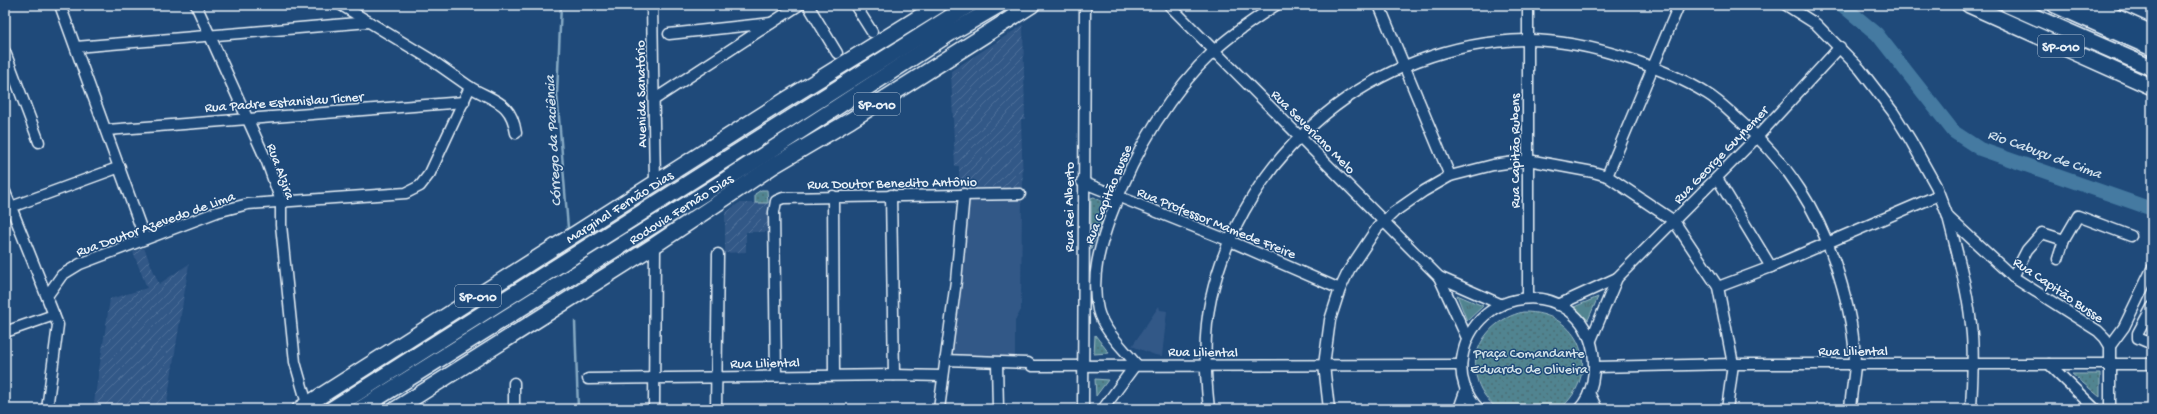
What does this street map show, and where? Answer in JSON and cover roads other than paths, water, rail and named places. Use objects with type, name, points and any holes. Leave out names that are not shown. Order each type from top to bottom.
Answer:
[{"type":"highway","name":"Marginal Fernão Dias","points":[[304,407],[655,183],[939,5]]},
{"type":"highway","name":"Rodovia Fernão Dias","points":[[332,409],[969,5]]},
{"type":"highway","name":"Rodovia Fernão Dias","points":[[360,409],[716,186],[949,34],[999,5]]},
{"type":"highway","name":"SP-010","points":[[396,409],[414,403],[426,388],[655,245],[773,166],[851,120],[1032,5]]},
{"type":"highway","name":"SP-010","points":[[1969,5],[2152,87]]},
{"type":"highway","name":"SP-010","points":[[2008,5],[2152,68]]},
{"type":"highway","name":"SP-010","points":[[2055,5],[2152,48]]},
{"type":"highway","points":[[2089,5],[2152,33]]},
{"type":"street","points":[[60,5],[107,130],[145,239]]},
{"type":"street","name":"Rua Alzira","points":[[196,5],[267,162],[281,201],[281,225],[295,362],[304,407]]},
{"type":"street","points":[[341,5],[470,87],[506,108],[513,118],[516,133]]},
{"type":"street","name":"Avenida Sanatório","points":[[652,5],[655,183]]},
{"type":"street","points":[[654,100],[802,5],[837,53]]},
{"type":"street","points":[[855,5],[872,32]]},
{"type":"street","name":"Rua Rei Alberto","points":[[1082,409],[1082,182],[1085,5]]},
{"type":"street","name":"Rua Severiano Melo","points":[[1169,5],[1382,221],[1440,277]]},
{"type":"street","name":"Rua Capitão Busse","points":[[1136,364],[1103,321],[1098,310],[1096,298],[1096,263],[1099,249],[1128,170],[1153,125],[1176,94],[1214,50],[1276,5]]},
{"type":"street","points":[[1379,5],[1450,176]]},
{"type":"street","name":"Rua Capitão Rubens","points":[[1528,5],[1528,298]]},
{"type":"street","points":[[1607,176],[1680,5]]},
{"type":"street","name":"Rua Capitão Busse","points":[[1786,5],[1816,24],[1840,47],[1860,69],[1893,112],[1922,160],[1940,194],[1948,217],[2013,277],[2048,301],[2088,323],[2105,338],[2110,346]]},
{"type":"street","points":[[76,47],[369,22]]},
{"type":"street","points":[[669,34],[773,23]]},
{"type":"street","points":[[1209,409],[1204,366],[1210,301],[1230,241],[1257,190],[1299,136],[1352,94],[1404,67],[1468,48],[1528,40],[1591,48],[1653,66],[1708,94],[1758,136],[1799,185],[1828,241],[1847,301],[1855,364],[1850,409]]},
{"type":"street","name":"Rua George Guynemer","points":[[1617,278],[1758,136],[1840,47]]},
{"type":"street","points":[[5,52],[39,142]]},
{"type":"street","name":"Rua Doutor Azevedo de Lima","points":[[47,296],[67,271],[86,262],[217,212],[248,204],[406,193],[414,190],[430,173],[470,87]]},
{"type":"street","name":"Rua Padre Estanislau Ticner","points":[[107,130],[464,102]]},
{"type":"street","points":[[1329,409],[1324,366],[1330,320],[1340,289],[1364,245],[1382,221],[1424,191],[1450,176],[1493,165],[1528,160],[1607,176],[1674,221],[1718,287],[1733,364],[1727,409]]},
{"type":"street","points":[[11,207],[120,167]]},
{"type":"street","points":[[1717,178],[1771,267]]},
{"type":"street","name":"Rua Professor Mamede Freire","points":[[1082,182],[1230,241],[1340,289]]},
{"type":"street","points":[[5,192],[58,325],[47,409]]},
{"type":"street","points":[[939,409],[956,281],[964,194]]},
{"type":"street","name":"Rua Doutor Benedito Antônio","points":[[776,376],[775,203],[783,198],[833,196],[1020,194]]},
{"type":"street","points":[[1718,287],[1771,267],[1828,241],[1940,194]]},
{"type":"street","points":[[891,195],[894,374]]},
{"type":"street","points":[[833,196],[834,375]]},
{"type":"street","points":[[2058,259],[2064,240],[2080,215],[2130,236]]},
{"type":"street","points":[[1948,217],[1966,289],[1972,334],[1973,364],[1971,409]]},
{"type":"street","points":[[2013,277],[2027,250],[2042,233],[2064,240]]},
{"type":"street","points":[[654,409],[655,245]]},
{"type":"street","points":[[716,409],[718,254]]},
{"type":"street","points":[[2110,409],[2110,346],[2124,327],[2152,269]]},
{"type":"street","points":[[1440,277],[1500,304]]},
{"type":"street","points":[[1440,277],[1467,338]]},
{"type":"street","points":[[1558,305],[1617,278]]},
{"type":"street","points":[[1591,340],[1617,278]]},
{"type":"street","points":[[1479,409],[1466,389],[1461,365],[1467,338],[1481,318],[1500,304],[1528,298],[1558,305],[1575,316],[1583,325],[1591,340],[1596,367],[1589,393],[1579,409]]},
{"type":"street","points":[[2152,307],[2138,338],[2140,341],[2152,344]]},
{"type":"street","points":[[5,332],[54,314]]},
{"type":"street","name":"Rua Liliental","points":[[945,360],[1028,363],[1032,366],[1136,364],[1204,366],[1461,365]]},
{"type":"street","points":[[997,363],[998,409]]},
{"type":"street","points":[[1103,409],[1136,364]]},
{"type":"street","name":"Rua Liliental","points":[[1596,367],[1733,364],[2152,364]]},
{"type":"street","points":[[2049,364],[2095,409]]},
{"type":"street","name":"Rua Liliental","points":[[588,379],[894,374],[943,376]]},
{"type":"street","points":[[514,383],[514,409]]},
{"type":"street","points":[[1459,409],[1466,389]]},
{"type":"street","points":[[1589,393],[1597,409]]},
{"type":"waterway","name":"Córrego da Paciência","points":[[561,5],[557,93],[568,228]]},
{"type":"waterway","name":"Rio Cabuçu de Cima","points":[[1842,5],[1877,34],[1954,132],[1980,149],[2152,209]]},
{"type":"waterway","name":"Córrego da Paciência","points":[[575,322],[578,409]]},
{"type":"park label","name":"Praça Comandante Eduardo de Oliveira","points":[[1529,360]]}]
